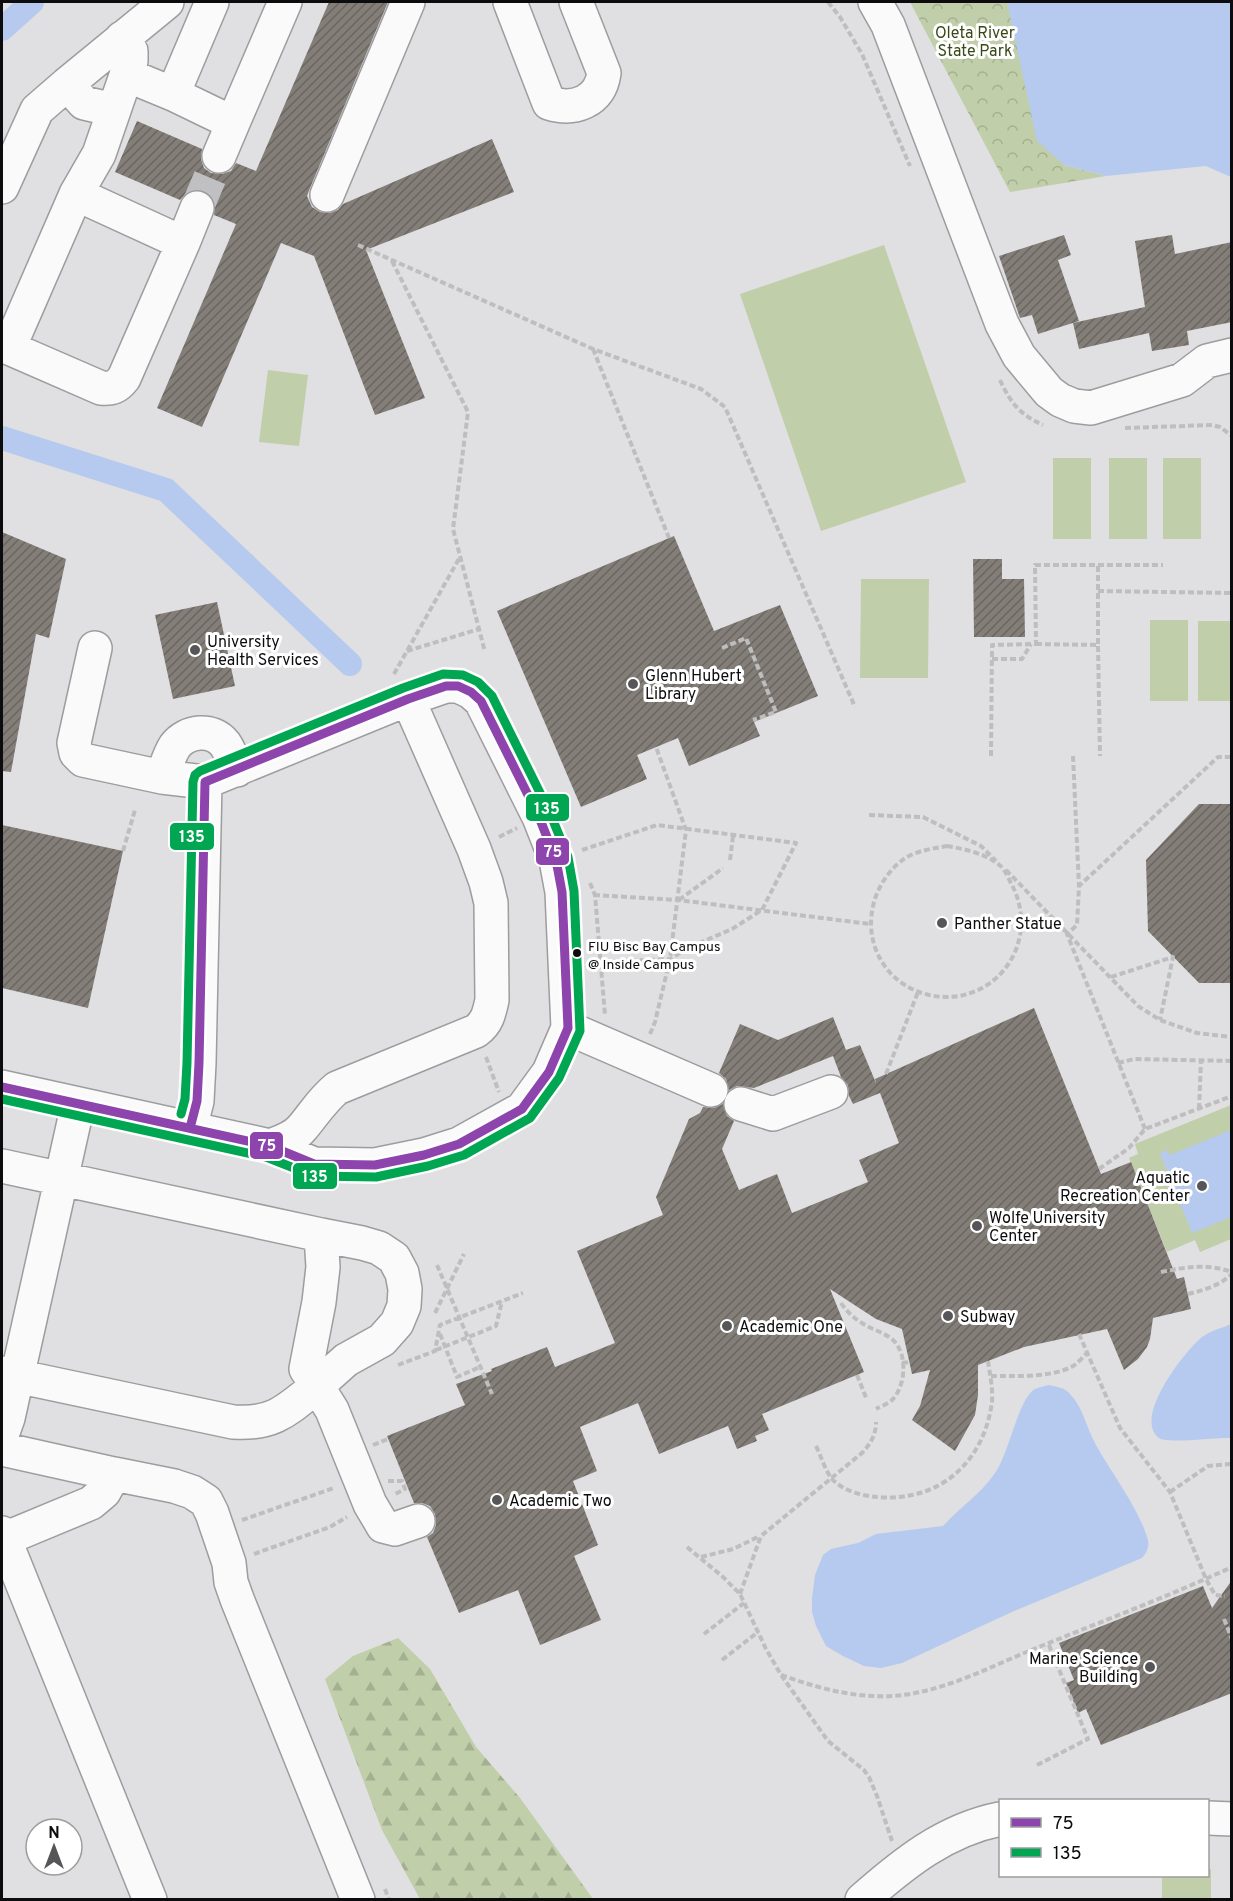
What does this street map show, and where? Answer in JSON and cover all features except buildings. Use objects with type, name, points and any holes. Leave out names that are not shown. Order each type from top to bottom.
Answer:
[{"type":"street","points":[[2,187],[37,110],[167,2]]},
{"type":"street","points":[[173,94],[212,2]]},
{"type":"street","points":[[219,156],[285,2]]},
{"type":"street","points":[[327,195],[408,2]]},
{"type":"street","points":[[510,2],[549,103],[569,107],[597,94],[604,73],[576,2]]},
{"type":"street","points":[[875,2],[888,25],[1002,324],[1019,356],[1049,392],[1074,406],[1091,408],[1182,380],[1207,361],[1232,355]]},
{"type":"street","points":[[122,38],[131,51],[131,61],[99,154],[76,194],[5,347],[101,388],[110,389],[118,386],[124,378],[197,208]]},
{"type":"street","points":[[127,75],[173,94],[232,123]]},
{"type":"street","points":[[67,84],[84,103],[114,110]]},
{"type":"street","points":[[76,194],[183,243]]},
{"type":"street","points":[[2,1087],[270,1146],[314,1164],[375,1165],[424,1155],[459,1144],[522,1109],[549,1072],[568,1028],[562,892],[556,860],[539,817],[481,701],[471,692],[458,686],[399,689],[237,770],[205,782],[162,777],[83,760],[76,753],[74,743],[95,648]]},
{"type":"street","points":[[270,1146],[287,1140],[301,1129],[325,1097],[336,1088],[476,1031],[485,1024],[492,1000],[491,903],[481,865],[399,689]]},
{"type":"street","points":[[162,777],[174,748],[182,739],[194,733],[208,733],[219,738],[226,745],[237,770]]},
{"type":"street","points":[[189,1128],[197,1101],[198,1082],[205,782]]},
{"type":"street","points":[[568,1028],[711,1090]]},
{"type":"street","points":[[741,1104],[773,1114],[831,1092]]},
{"type":"street","points":[[2,1435],[8,1418],[10,1375],[78,1104]]},
{"type":"street","points":[[2,1166],[379,1248],[394,1258],[402,1273],[405,1289],[404,1306],[398,1323],[382,1340],[346,1360],[317,1386],[269,1420],[251,1423],[232,1422],[10,1375]]},
{"type":"street","points":[[321,1235],[323,1267],[319,1302],[306,1369],[332,1410],[365,1492],[383,1526],[395,1529],[418,1521]]},
{"type":"street","points":[[2,1449],[174,1486],[192,1492],[206,1502],[229,1563],[231,1582],[237,1599],[358,1899]]},
{"type":"street","points":[[114,1474],[104,1492],[91,1503],[2,1537],[150,1899]]},
{"type":"street","points":[[1209,1818],[1232,1819]]},
{"type":"street","points":[[862,1899],[927,1847],[952,1834],[999,1819]]},
{"type":"path","points":[[357,245],[593,349],[701,389],[725,407],[855,707]]},
{"type":"path","points":[[392,260],[468,412],[453,529],[484,652]]},
{"type":"path","points":[[593,349],[669,538]]},
{"type":"path","points":[[399,689],[406,651],[460,557]]},
{"type":"path","points":[[992,659],[1022,659],[1034,644],[1035,565],[1163,565]]},
{"type":"path","points":[[1098,566],[1100,756]]},
{"type":"path","points":[[1098,591],[1232,593]]},
{"type":"path","points":[[406,651],[479,629]]},
{"type":"path","points":[[722,648],[746,638],[776,712],[753,720]]},
{"type":"path","points":[[991,756],[992,645],[1098,645]]},
{"type":"path","points":[[646,1044],[655,1022],[670,959],[686,830],[656,747]]},
{"type":"path","points":[[1067,934],[1077,926],[1079,886],[1073,756]]},
{"type":"path","points":[[1079,886],[1218,757],[1232,757]]},
{"type":"path","points":[[123,851],[135,810]]},
{"type":"path","points":[[869,815],[923,817],[981,846],[1138,1006],[1160,1020],[1197,1033],[1232,1037]]},
{"type":"path","points":[[578,851],[657,825],[796,843],[762,910],[732,929],[688,948],[670,959],[602,962]]},
{"type":"path","points":[[730,860],[733,836]]},
{"type":"path","points":[[947,846],[971,850],[1000,864],[1020,901],[1022,925],[1018,948],[1006,969],[988,986],[966,995],[941,998],[918,992],[899,981],[884,965],[874,945],[870,924],[874,902],[884,878],[901,861],[923,850],[947,846]]},
{"type":"path","points":[[678,900],[723,868]]},
{"type":"path","points":[[586,895],[678,900],[870,924]]},
{"type":"path","points":[[1067,934],[1145,1129]]},
{"type":"path","points":[[1111,977],[1173,957],[1160,1020]]},
{"type":"path","points":[[886,1074],[918,992]]},
{"type":"path","points":[[476,1031],[501,1096]]},
{"type":"path","points":[[1118,1063],[1134,1059],[1232,1061]]},
{"type":"path","points":[[1198,1109],[1201,1060]]},
{"type":"path","points":[[1099,1169],[1129,1148],[1145,1129],[1232,1096]]},
{"type":"path","points":[[435,1313],[464,1254]]},
{"type":"path","points":[[437,1265],[492,1394]]},
{"type":"path","points":[[1161,1272],[1197,1265],[1215,1267],[1232,1273],[1224,1281],[1214,1286],[1188,1294]]},
{"type":"path","points":[[435,1351],[440,1325],[523,1293]]},
{"type":"path","points":[[391,1367],[496,1326],[502,1301]]},
{"type":"path","points":[[841,1303],[852,1316],[895,1342],[902,1363],[904,1371],[900,1387],[891,1401],[876,1409]]},
{"type":"path","points":[[439,1332],[457,1377],[480,1367]]},
{"type":"path","points":[[1079,1334],[1120,1428],[1170,1492],[1206,1579],[1215,1595],[1225,1596]]},
{"type":"path","points":[[991,1376],[1058,1372],[1073,1366],[1087,1353]]},
{"type":"path","points":[[816,1446],[832,1478],[842,1487],[855,1492],[886,1498],[905,1497],[943,1484],[971,1459],[982,1439],[992,1401],[988,1361]]},
{"type":"path","points":[[902,1363],[909,1362]]},
{"type":"path","points":[[857,1375],[867,1400]]},
{"type":"path","points":[[701,1557],[733,1549],[761,1536],[862,1453],[872,1442],[876,1422]]},
{"type":"path","points":[[1170,1492],[1208,1466],[1232,1464]]},
{"type":"path","points":[[237,1522],[349,1482],[365,1492],[405,1489],[404,1485],[402,1481],[365,1492],[330,1527],[251,1555]]},
{"type":"path","points":[[740,1594],[761,1536]]},
{"type":"path","points":[[687,1547],[701,1557],[740,1594],[781,1675],[828,1741],[864,1770],[869,1777],[894,1846]]},
{"type":"path","points":[[781,1675],[828,1691],[855,1696],[893,1696],[927,1691],[1232,1567]]},
{"type":"path","points":[[704,1634],[744,1604]]},
{"type":"path","points":[[1224,1619],[1232,1639]]},
{"type":"path","points":[[722,1660],[758,1632]]},
{"type":"path","points":[[1037,1765],[1088,1739],[1048,1643]]},
{"type":"green space","name":"Oleta River State Park","points":[[910,2],[1007,2],[1064,165],[1106,176],[1010,192]]},
{"type":"green space","points":[[884,245],[966,482],[821,531],[740,294]]},
{"type":"green space","points":[[268,370],[308,375],[299,446],[259,442]]},
{"type":"green space","points":[[1053,458],[1091,458],[1091,539],[1053,539]]},
{"type":"green space","points":[[1109,458],[1147,458],[1147,539],[1109,539]]},
{"type":"green space","points":[[1163,458],[1201,458],[1201,539],[1163,539]]},
{"type":"green space","points":[[861,579],[929,579],[928,678],[860,678]]},
{"type":"green space","points":[[1150,620],[1188,620],[1188,701],[1150,701]]},
{"type":"green space","points":[[1198,621],[1231,621],[1231,701],[1198,701]]},
{"type":"green space","points":[[1231,1105],[1231,1239],[1200,1252],[1195,1240],[1167,1252],[1129,1158],[1138,1154],[1135,1144]]},
{"type":"green space","points":[[398,1638],[430,1669],[476,1747],[520,1798],[593,1899],[420,1899],[382,1830],[325,1679],[353,1656]]},
{"type":"green space","points":[[1209,1869],[1211,1869],[1211,1899],[1162,1899],[1162,1877],[1209,1877]]},
{"type":"water","points":[[1007,2],[1230,2],[1232,4],[1231,177],[1206,166],[1106,176],[1064,165],[1037,141]]},
{"type":"water","name":"Aquatic Recreation Center","points":[[1231,1130],[1231,1217],[1192,1233],[1160,1153],[1167,1150],[1170,1155]]},
{"type":"water","points":[[1231,1324],[1231,1438],[1164,1440],[1159,1438],[1152,1428],[1152,1416],[1164,1385],[1184,1356],[1202,1337]]},
{"type":"water","points":[[1049,1385],[1065,1390],[1074,1399],[1095,1443],[1131,1501],[1147,1537],[1147,1550],[1142,1558],[1014,1611],[902,1663],[881,1668],[864,1666],[826,1646],[812,1612],[815,1575],[823,1555],[831,1549],[858,1543],[876,1534],[943,1526],[995,1473],[1029,1395],[1035,1389]]},
{"type":"waterway","points":[[2,29],[32,2]]},
{"type":"waterway","points":[[2,438],[166,490],[350,664]]},
{"type":"tunnel","points":[[197,208],[219,156]]},
{"type":"transit line","name":"135","points":[[2,1099],[266,1157],[314,1176],[376,1177],[428,1166],[464,1155],[530,1118],[559,1078],[580,1031],[574,891],[568,857],[550,813],[492,696],[478,682],[463,675],[443,674],[403,688],[195,775],[193,782],[187,1063],[185,1099],[181,1114]]},
{"type":"transit line","name":"75","points":[[2,1087],[270,1146],[314,1164],[375,1165],[424,1155],[459,1144],[522,1109],[549,1072],[568,1028],[562,892],[556,860],[539,817],[481,701],[471,692],[458,686],[446,686],[408,699],[205,782],[199,1063],[197,1101],[190,1128]]},
{"type":"place","name":"University Health Services","points":[[195,650]]},
{"type":"place","name":"Glenn Hubert Library","points":[[633,684]]},
{"type":"place","name":"Panther Statue","points":[[942,923]]},
{"type":"place","name":"FIU Bisc Bay Campus @ Inside Campus","points":[[577,953]]},
{"type":"place","name":"Aquatic Recreation Center","points":[[1202,1186]]},
{"type":"place","name":"Wolfe University Center","points":[[977,1226]]},
{"type":"place","name":"Subway","points":[[948,1316]]},
{"type":"place","name":"Academic One","points":[[727,1326]]},
{"type":"place","name":"Academic Two","points":[[497,1500]]},
{"type":"place","name":"Marine Science Building","points":[[1150,1667]]}]
